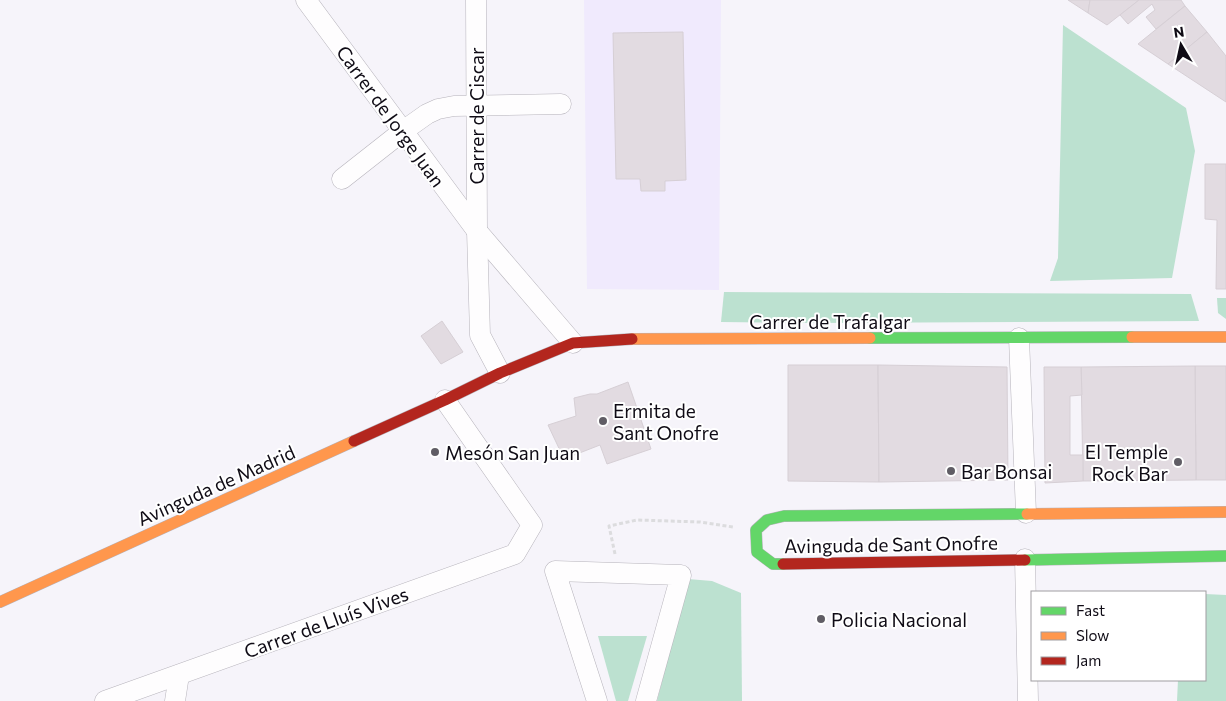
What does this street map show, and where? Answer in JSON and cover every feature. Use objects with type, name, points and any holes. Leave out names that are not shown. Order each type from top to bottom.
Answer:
[{"type":"street","name":"Carrer de Jorge Juan","points":[[306,0],[477,232],[573,343]]},
{"type":"street","name":"Carrer de Ciscar","points":[[476,0],[477,232],[480,335],[500,374]]},
{"type":"street","points":[[342,179],[427,114],[438,109],[454,106],[561,104]]},
{"type":"street","name":"Carrer de Trafalgar","points":[[446,400],[500,374],[573,343],[638,339],[1226,337]]},
{"type":"street","points":[[1019,338],[1026,513]]},
{"type":"street","name":"Carrer de Lluís Vives","points":[[105,701],[515,554],[532,525],[446,400]]},
{"type":"street","name":"Avinguda de Madrid","points":[[0,602],[446,400]]},
{"type":"street","name":"Avinguda de Sant Onofre","points":[[1226,512],[784,516],[767,520],[756,530],[757,552],[773,564],[1226,556]]},
{"type":"street","points":[[1025,559],[1028,701]]},
{"type":"street","points":[[597,701],[555,571],[681,575],[646,701]]},
{"type":"street","points":[[174,701],[179,674]]},
{"type":"path","points":[[619,573],[609,526],[637,520],[700,522],[756,530]]},
{"type":"shaded area","points":[[584,0],[721,0],[719,290],[587,289]]},
{"type":"green space","points":[[1063,25],[1186,108],[1195,151],[1172,278],[1050,281],[1058,258]]},
{"type":"green space","points":[[724,292],[1191,294],[1199,321],[721,322]]},
{"type":"green space","points":[[1217,298],[1226,298],[1226,319],[1218,313]]},
{"type":"green space","points":[[688,579],[712,581],[741,593],[742,701],[657,701]]},
{"type":"green space","points":[[1206,594],[1226,595],[1226,701],[1177,701],[1178,681],[1206,681]]},
{"type":"green space","points":[[598,636],[647,636],[628,701],[616,701]]},
{"type":"building","points":[[1068,0],[1090,0],[1088,13]]},
{"type":"building","points":[[1090,0],[1139,0],[1107,25],[1088,13]]},
{"type":"building","points":[[1139,0],[1181,0],[1185,6],[1156,29],[1146,17],[1155,10],[1152,4],[1128,24],[1120,15]]},
{"type":"building","points":[[1185,6],[1207,32],[1168,64],[1138,44]]},
{"type":"building","points":[[683,32],[686,180],[665,181],[665,191],[641,191],[640,179],[616,179],[613,33]]},
{"type":"building","points":[[1207,32],[1226,56],[1226,102],[1168,64]]},
{"type":"building","points":[[1205,164],[1226,164],[1226,289],[1216,289],[1217,220],[1205,219]]},
{"type":"building","points":[[442,321],[463,352],[441,364],[421,336]]},
{"type":"building","points":[[788,365],[878,365],[879,482],[788,481]]},
{"type":"building","points":[[878,365],[1007,367],[1008,480],[879,482]]},
{"type":"building","points":[[1195,366],[1226,366],[1226,480],[1196,480]]},
{"type":"building","points":[[1195,366],[1196,480],[1083,481],[1081,367]]},
{"type":"building","points":[[1044,367],[1081,367],[1082,395],[1070,396],[1070,455],[1083,455],[1083,481],[1045,483]]},
{"type":"building","points":[[628,382],[651,449],[607,464],[600,445],[564,459],[548,425],[576,416],[574,398],[597,394]]},
{"type":"traffic: fast","points":[[870,338],[1132,337]]},
{"type":"traffic: fast","points":[[783,564],[773,564],[757,552],[756,530],[767,520],[784,516],[1027,514]]},
{"type":"traffic: fast","points":[[1025,560],[1226,556]]},
{"type":"traffic: slow","points":[[1132,337],[1226,337]]},
{"type":"traffic: slow","points":[[632,339],[870,338]]},
{"type":"traffic: slow","points":[[0,602],[354,441]]},
{"type":"traffic: slow","points":[[1027,514],[1226,512]]},
{"type":"traffic: jam","points":[[354,441],[500,373],[573,343],[632,339]]},
{"type":"traffic: jam","points":[[783,564],[1025,560]]},
{"type":"place","name":"Ermita de Sant Onofre","points":[[603,421]]},
{"type":"place","name":"Mesón San Juan","points":[[435,452]]},
{"type":"place","name":"El Temple Rock Bar","points":[[1178,462]]},
{"type":"place","name":"Bar Bonsai","points":[[951,471]]},
{"type":"place","name":"Policia Nacional","points":[[821,619]]}]
